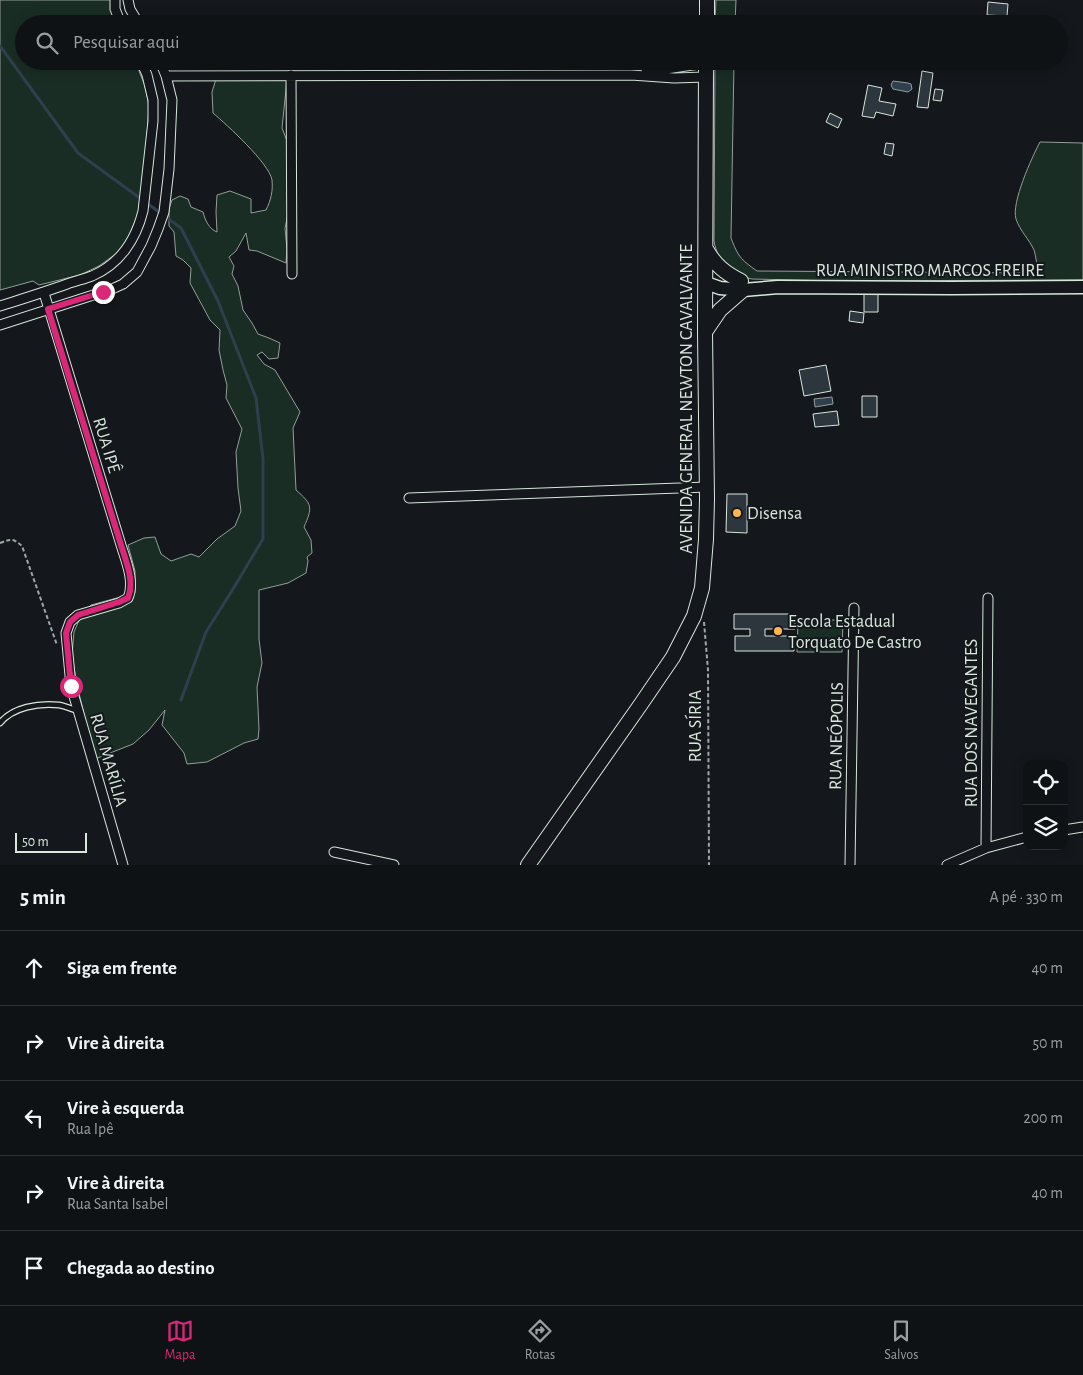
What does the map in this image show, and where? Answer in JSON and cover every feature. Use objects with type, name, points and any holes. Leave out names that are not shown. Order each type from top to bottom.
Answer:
[{"type":"main road","points":[[707,0],[707,15]]},
{"type":"main road","name":"AVENIDA GENERAL NEWTON CAVALVANTE","points":[[528,865],[673,657],[694,616],[702,588],[707,487],[705,332],[706,70]]},
{"type":"main road","points":[[705,248],[716,264],[742,286],[720,310],[705,332]]},
{"type":"main road","name":"RUA MINISTRO MARCOS FREIRE","points":[[706,283],[720,288],[742,286],[1083,287]]},
{"type":"street","points":[[115,0],[118,15]]},
{"type":"street","points":[[128,0],[134,15]]},
{"type":"street","points":[[0,306],[93,276],[111,266],[131,242],[144,208],[153,121],[154,100],[145,70]]},
{"type":"street","points":[[0,325],[112,289],[127,281],[137,272],[163,216],[172,125],[172,100],[164,70]]},
{"type":"street","points":[[631,75],[678,70]]},
{"type":"street","points":[[166,76],[631,75],[674,78],[697,70]]},
{"type":"street","points":[[291,76],[292,274]]},
{"type":"street","name":"RUA IPÊ","points":[[44,293],[127,565],[130,578],[130,593],[128,598],[119,602]]},
{"type":"street","points":[[409,498],[707,487]]},
{"type":"street","name":"RUA DOS NAVEGANTES","points":[[986,848],[988,598]]},
{"type":"street","name":"RUA MARÍLIA","points":[[119,602],[78,615],[70,622],[66,633],[71,686],[123,865]]},
{"type":"street","name":"RUA NEÓPOLIS","points":[[850,865],[854,608]]},
{"type":"street","points":[[1068,829],[1083,826]]},
{"type":"street","points":[[947,865],[986,848],[1023,838]]},
{"type":"street","points":[[334,852],[394,865]]},
{"type":"lane","points":[[0,723],[18,709],[39,705],[60,705],[78,711]]},
{"type":"path","points":[[0,543],[11,539],[17,541],[22,546],[58,648]]},
{"type":"path","name":"RUA SÍRIA","points":[[704,615],[708,670],[709,865]]},
{"type":"green space","points":[[0,0],[114,0],[116,15],[15,15],[15,70],[139,70],[145,86],[149,106],[143,196],[136,219],[120,251],[99,266],[80,275],[39,285],[33,281],[0,290]]},
{"type":"green space","points":[[716,0],[736,0],[735,15],[715,15]]},
{"type":"green space","points":[[715,70],[734,70],[731,238],[740,257],[757,271],[1038,273],[1034,250],[1016,219],[1015,212],[1023,180],[1040,142],[1083,143],[1083,280],[836,281],[752,279],[731,271],[726,266],[719,256],[714,241]]},
{"type":"green space","points":[[216,79],[287,80],[282,128],[287,141],[288,214],[285,228],[286,263],[257,251],[249,250],[246,233],[236,251],[229,257],[234,266],[232,274],[238,286],[243,310],[258,334],[280,343],[278,358],[269,359],[262,352],[257,355],[264,364],[275,370],[300,412],[293,428],[296,490],[309,506],[309,515],[304,527],[311,540],[312,553],[307,557],[306,573],[288,583],[259,590],[259,639],[262,663],[257,687],[258,739],[244,743],[207,762],[187,764],[184,753],[162,725],[165,710],[149,730],[133,744],[95,759],[77,685],[72,655],[74,632],[80,618],[91,605],[135,593],[135,571],[128,545],[144,538],[155,537],[161,554],[171,561],[191,554],[199,557],[217,539],[235,526],[241,511],[236,452],[242,429],[226,398],[227,385],[219,350],[220,330],[210,320],[190,283],[191,268],[176,256],[174,232],[169,226],[169,209],[172,200],[180,196],[188,199],[191,207],[203,212],[208,224],[217,232],[217,195],[230,191],[251,199],[251,213],[266,210],[270,199],[272,180],[269,173],[256,154],[213,113],[212,92]]},
{"type":"green space","points":[[798,620],[843,620],[842,652],[797,652]]},
{"type":"water","points":[[893,81],[911,84],[912,89],[908,92],[893,89],[891,85]]},
{"type":"water","points":[[832,397],[833,404],[815,407],[814,399]]},
{"type":"building","points":[[988,2],[1008,4],[1007,15],[987,15]]},
{"type":"building","points":[[922,71],[933,73],[928,108],[917,107]]},
{"type":"building","points":[[868,85],[882,88],[879,101],[896,104],[893,116],[876,112],[874,118],[862,116]]},
{"type":"building","points":[[935,89],[943,90],[941,101],[933,100]]},
{"type":"building","points":[[830,113],[842,119],[838,128],[826,122]]},
{"type":"building","points":[[886,143],[894,144],[892,156],[884,154]]},
{"type":"building","points":[[864,294],[878,294],[878,312],[864,312]]},
{"type":"building","points":[[850,311],[864,313],[863,323],[849,321]]},
{"type":"building","points":[[826,365],[831,391],[804,396],[799,370]]},
{"type":"building","points":[[862,396],[877,396],[877,417],[862,417]]},
{"type":"building","points":[[837,411],[839,425],[815,427],[813,414]]},
{"type":"building","name":"Disensa","points":[[727,494],[747,494],[747,533],[726,532]]},
{"type":"building","points":[[734,614],[795,614],[795,629],[765,629],[765,636],[794,636],[794,651],[735,651],[735,636],[750,636],[750,629],[734,629]]},
{"type":"waterway","points":[[0,46],[15,67]]},
{"type":"waterway","points":[[17,70],[78,153],[181,228],[218,301],[256,398],[263,459],[263,539],[206,632],[181,700]]},
{"type":"place","name":"Disensa","points":[[737,513]]},
{"type":"place","name":"Escola Estadual Torquato De Castro","points":[[778,631]]},
{"type":"route","points":[[71,686],[66,633],[70,622],[85,612],[128,598],[131,588],[127,565],[48,309],[103,292]]}]
